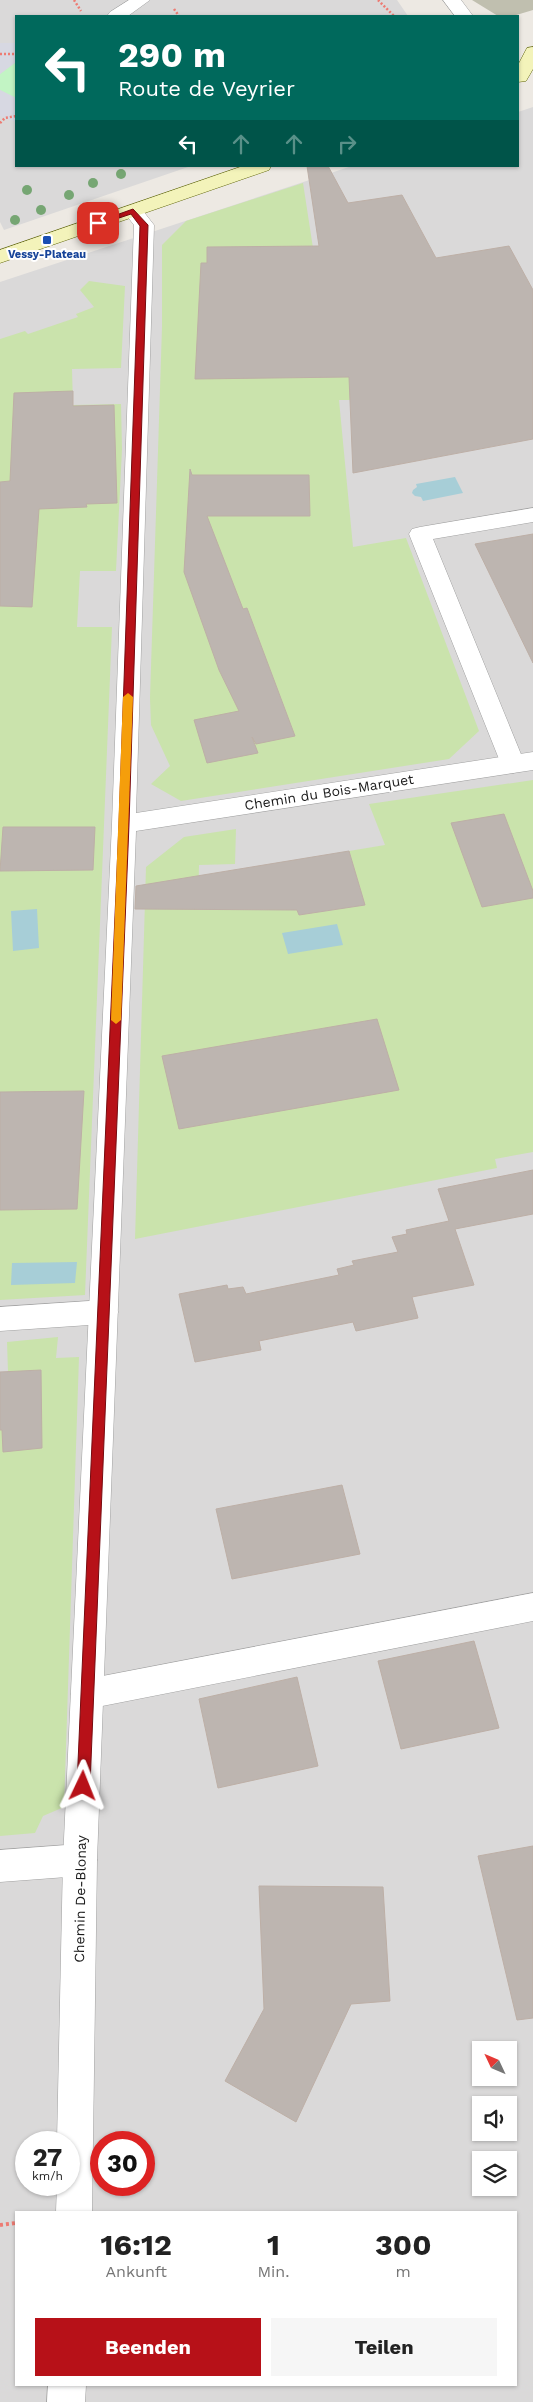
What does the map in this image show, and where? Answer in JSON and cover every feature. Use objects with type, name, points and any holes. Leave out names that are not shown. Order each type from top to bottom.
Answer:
[{"type":"main road","points":[[522,76],[533,52]]},
{"type":"main road","points":[[0,257],[259,167]]},
{"type":"street","points":[[118,15],[141,0]]},
{"type":"street","points":[[452,0],[463,15]]},
{"type":"street","name":"Chemin De-Blonay","points":[[74,2211],[80,1860],[124,824],[144,225],[133,211]]},
{"type":"street","points":[[523,762],[420,534],[533,515]]},
{"type":"street","name":"Chemin du Bois-Marquet","points":[[124,824],[523,762]]},
{"type":"street","points":[[0,1319],[104,1312]]},
{"type":"street","points":[[87,1694],[533,1607]]},
{"type":"street","points":[[0,1866],[80,1860]]},
{"type":"street","points":[[66,2386],[66,2402]]},
{"type":"path","points":[[378,0],[393,15]]},
{"type":"path","points":[[0,54],[15,54]]},
{"type":"path","points":[[0,123],[5,118],[15,116]]},
{"type":"path","points":[[0,2225],[15,2223]]},
{"type":"shaded area","points":[[0,0],[397,0],[407,15],[15,15],[15,167],[188,167],[4,230],[0,222]]},
{"type":"shaded area","points":[[472,0],[533,0],[533,10],[516,15],[496,15]]},
{"type":"shaded area","points":[[0,43],[15,43],[15,63],[0,74]]},
{"type":"shaded area","points":[[0,90],[15,98],[15,122],[0,116]]},
{"type":"shaded area","points":[[533,107],[533,2402],[0,2402],[0,282],[349,167],[519,167],[519,112]]},
{"type":"green space","points":[[15,63],[15,98],[0,90],[0,74]]},
{"type":"green space","points":[[303,183],[325,326],[369,400],[339,400],[353,547],[406,538],[479,731],[449,759],[181,801],[151,784],[170,766],[151,725],[150,698],[162,327],[162,245],[186,221]]},
{"type":"green space","points":[[89,281],[125,286],[121,368],[72,369],[73,405],[121,404],[122,449],[116,571],[80,571],[77,627],[112,627],[85,1295],[0,1300],[0,339],[25,331],[28,334],[78,317],[76,314],[94,307],[80,290]]},
{"type":"green space","points":[[533,780],[533,1152],[495,1159],[497,1168],[135,1239],[146,867],[184,837],[236,829],[235,864],[199,865],[198,910],[266,910],[295,902],[299,915],[365,905],[349,851],[385,845],[369,804]]},
{"type":"green space","points":[[58,1337],[56,1358],[79,1357],[64,1807],[43,1816],[35,1833],[0,1836],[0,1372],[8,1372],[7,1342]]},
{"type":"water","points":[[455,477],[463,493],[423,501],[421,497],[415,496],[412,493],[417,487],[416,484]]},
{"type":"water","points":[[37,909],[39,948],[13,951],[11,911]]},
{"type":"water","points":[[337,924],[343,945],[288,954],[282,933]]},
{"type":"water","points":[[77,1262],[75,1283],[11,1285],[12,1263]]},
{"type":"building","points":[[307,167],[329,167],[348,203],[402,195],[436,258],[509,246],[533,290],[533,439],[353,473],[349,377],[195,379],[201,263],[207,263],[207,247],[319,246]]},
{"type":"building","points":[[73,391],[73,406],[114,405],[117,503],[86,504],[87,507],[39,509],[32,607],[0,606],[0,482],[10,481],[14,393]]},
{"type":"building","points":[[190,469],[192,475],[309,475],[310,516],[207,516],[243,609],[247,608],[295,736],[256,744],[252,737],[258,753],[207,763],[194,720],[239,711],[219,670],[184,572]]},
{"type":"building","points":[[533,534],[533,663],[475,544]]},
{"type":"building","points":[[504,814],[533,891],[533,898],[482,907],[451,823]]},
{"type":"building","points":[[3,827],[95,827],[93,870],[0,871]]},
{"type":"building","points":[[349,851],[365,905],[299,915],[297,910],[135,909],[136,886]]},
{"type":"building","points":[[377,1019],[399,1090],[179,1129],[162,1056]]},
{"type":"building","points":[[84,1091],[77,1209],[0,1210],[0,1092]]},
{"type":"building","points":[[533,1170],[533,1214],[455,1229],[474,1285],[412,1297],[418,1318],[356,1331],[353,1322],[259,1341],[261,1350],[195,1362],[179,1294],[227,1285],[228,1289],[243,1287],[246,1294],[339,1275],[337,1269],[354,1265],[352,1261],[398,1252],[392,1237],[407,1234],[406,1230],[449,1221],[438,1189]]},
{"type":"building","points":[[41,1370],[42,1448],[3,1452],[2,1430],[0,1430],[0,1372]]},
{"type":"building","points":[[342,1485],[360,1554],[232,1579],[216,1509]]},
{"type":"building","points":[[474,1641],[499,1728],[401,1749],[378,1661]]},
{"type":"building","points":[[297,1677],[318,1766],[218,1788],[199,1699]]},
{"type":"building","points":[[533,1846],[533,2018],[517,2020],[478,1856]]},
{"type":"building","points":[[259,1886],[383,1887],[390,2001],[351,2004],[296,2122],[225,2081],[264,2009]]},
{"type":"slow traffic","points":[[116,1020],[128,697]]},
{"type":"place","name":"Vessy-Plateau","points":[[47,240]]},
{"type":"route","points":[[83,1786],[124,824],[140,278],[144,225],[133,211],[98,223]]}]
